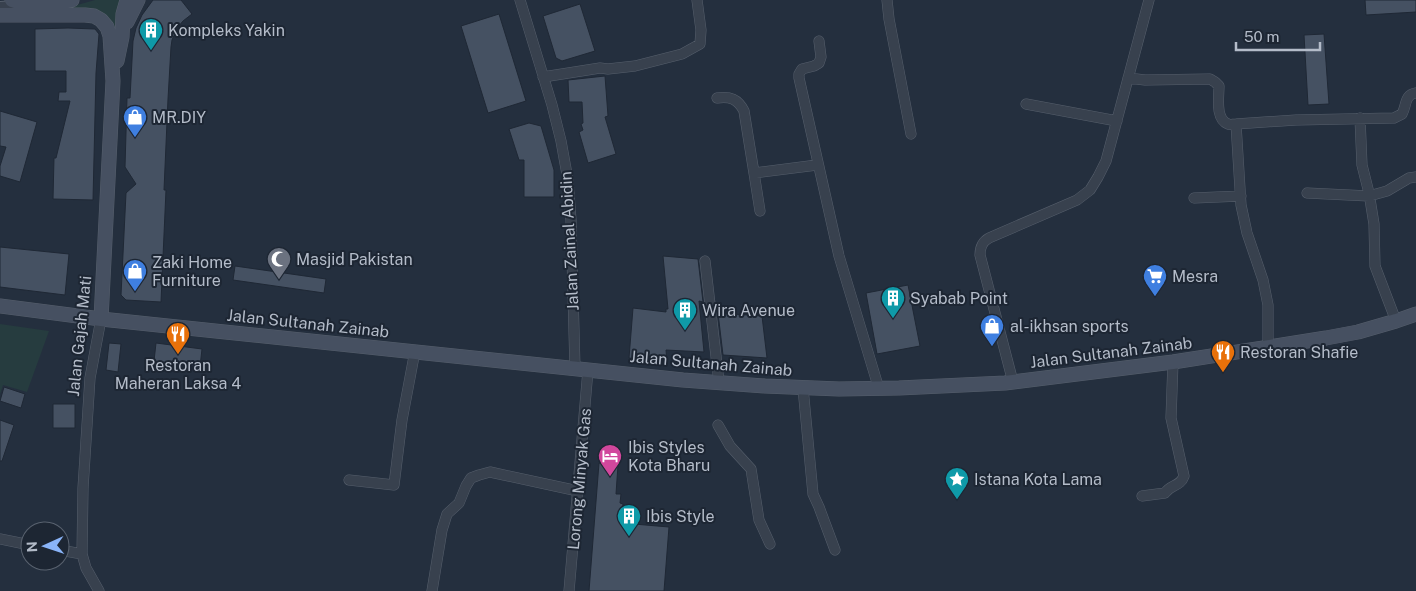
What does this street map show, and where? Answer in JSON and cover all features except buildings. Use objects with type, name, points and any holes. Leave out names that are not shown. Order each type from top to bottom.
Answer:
[{"type":"main road","points":[[12,0],[36,6],[72,0]]},
{"type":"main road","name":"Jalan Gajah Mati","points":[[113,81],[122,37],[123,14],[127,0]]},
{"type":"main road","points":[[122,37],[130,14],[138,0]]},
{"type":"main road","name":"Jalan Gajah Mati","points":[[0,15],[94,16],[107,27],[110,36],[113,81],[102,318]]},
{"type":"main road","name":"Jalan Sultanah Zainab","points":[[0,306],[581,369],[719,382],[839,389],[879,389],[1013,382],[1172,362],[1358,332],[1416,314]]},
{"type":"street","name":"Jalan Zainal Abidin","points":[[520,0],[544,77],[561,141],[568,180],[581,369]]},
{"type":"street","points":[[544,77],[600,68],[635,66],[682,54],[700,44],[701,30],[697,0]]},
{"type":"street","points":[[887,0],[910,134]]},
{"type":"street","points":[[1013,382],[980,254],[981,245],[989,238],[1077,200],[1090,190],[1106,161],[1149,0]]},
{"type":"street","points":[[0,8],[36,6]]},
{"type":"street","points":[[819,41],[819,63],[802,69],[799,74],[839,256],[879,389]]},
{"type":"street","points":[[1128,78],[1145,80],[1210,79],[1219,86],[1219,112],[1222,120],[1228,124],[1296,120],[1394,118],[1404,110],[1406,99],[1416,93]]},
{"type":"street","points":[[717,98],[729,97],[736,100],[744,110],[760,211]]},
{"type":"street","points":[[1026,104],[1117,121]]},
{"type":"street","points":[[1360,118],[1362,165],[1374,224],[1375,266],[1396,321]]},
{"type":"street","points":[[1236,124],[1244,220],[1263,280],[1268,305],[1268,347]]},
{"type":"street","points":[[754,173],[818,165]]},
{"type":"street","points":[[1307,193],[1369,196],[1387,191],[1409,178],[1416,177]]},
{"type":"street","points":[[1194,198],[1241,196]]},
{"type":"street","points":[[705,261],[719,382]]},
{"type":"street","name":"Jalan Gajah Mati","points":[[99,591],[86,568],[82,554],[83,488],[90,378],[102,318]]},
{"type":"street","points":[[349,480],[394,485],[402,420],[415,351]]},
{"type":"street","points":[[1142,496],[1165,494],[1170,487],[1179,484],[1184,476],[1171,418],[1172,362]]},
{"type":"street","name":"Lorong Minyak Gas","points":[[570,590],[578,491],[581,369]]},
{"type":"street","points":[[804,388],[812,494],[819,507],[835,550]]},
{"type":"street","points":[[718,425],[730,446],[751,470],[759,520],[770,544]]},
{"type":"street","points":[[432,591],[442,530],[447,514],[459,503],[471,478],[490,472],[578,491]]},
{"type":"street","points":[[0,539],[20,542]]},
{"type":"street","points":[[70,552],[82,554]]},
{"type":"green space","points":[[95,0],[121,0],[117,29],[110,21],[63,9]]},
{"type":"green space","points":[[0,324],[49,331],[27,392],[3,385],[0,394]]},
{"type":"place","name":"Kompleks Yakin","points":[[151,51]]},
{"type":"place","name":"MR.DIY","points":[[135,138]]},
{"type":"place","name":"Masjid Pakistan","points":[[279,280]]},
{"type":"place","name":"Zaki Home Furniture","points":[[135,292]]},
{"type":"place","name":"Mesra","points":[[1155,297]]},
{"type":"place","name":"Syabab Point","points":[[893,319]]},
{"type":"place","name":"Wira Avenue","points":[[685,331]]},
{"type":"place","name":"al-ikhsan sports","points":[[992,347]]},
{"type":"place","name":"Restoran Maheran Laksa 4","points":[[178,355]]},
{"type":"place","name":"Restoran Shafie","points":[[1223,373]]},
{"type":"place","name":"Ibis Styles Kota Bharu","points":[[610,477]]},
{"type":"place","name":"Istana Kota Lama","points":[[957,500]]},
{"type":"place","name":"Ibis Style","points":[[629,537]]}]
